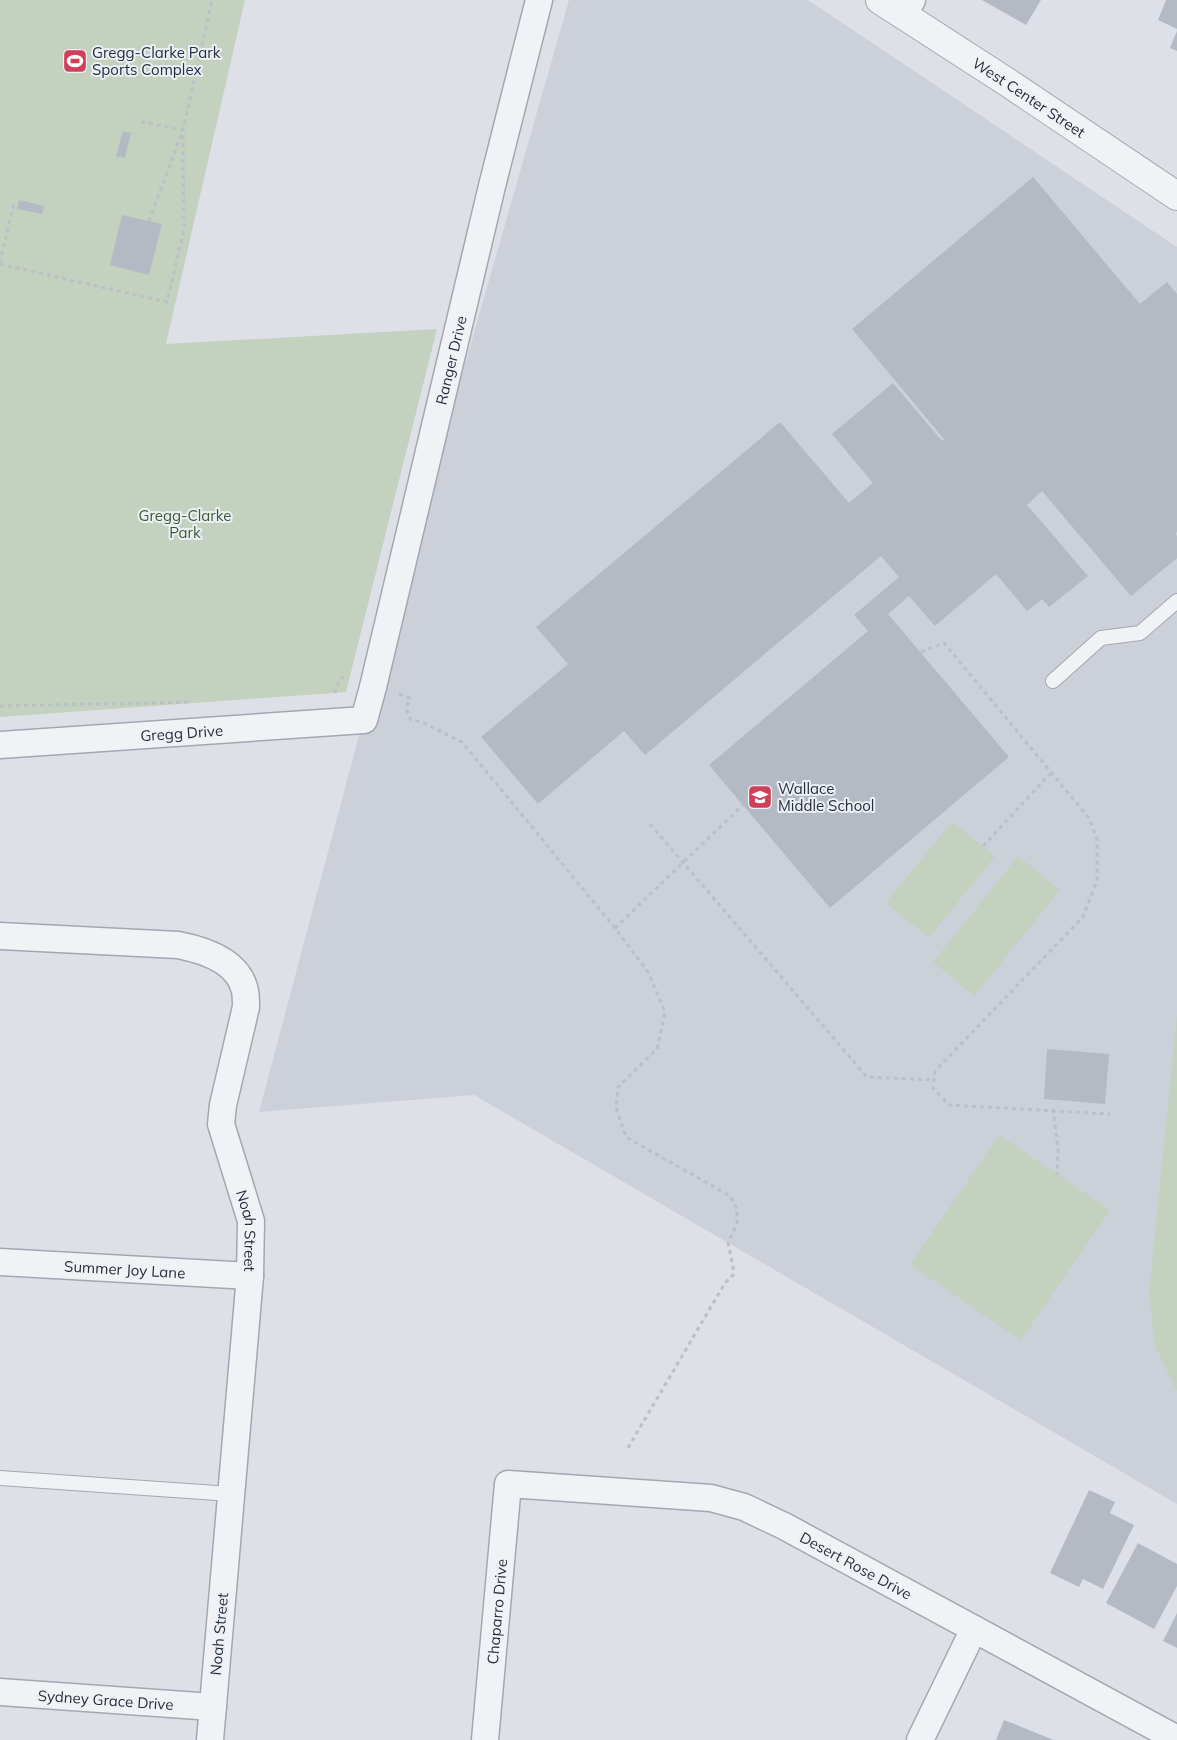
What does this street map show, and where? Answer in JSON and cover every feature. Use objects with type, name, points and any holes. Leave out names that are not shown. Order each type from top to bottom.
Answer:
[{"type":"street","name":"Ranger Drive","points":[[364,720],[492,186],[540,0]]},
{"type":"street","name":"West Center Street","points":[[880,0],[908,8],[1007,82],[1177,196]]},
{"type":"street","name":"Gregg Drive","points":[[0,744],[364,720]]},
{"type":"street","name":"Noah Street","points":[[0,936],[178,945],[199,949],[215,956],[230,966],[240,978],[245,990],[246,1007],[223,1105],[221,1124],[251,1220],[250,1276],[210,1740]]},
{"type":"street","name":"Summer Joy Lane","points":[[0,1262],[250,1276]]},
{"type":"street","name":"Desert Rose Drive","points":[[508,1484],[711,1498],[744,1507],[784,1526],[1177,1739]]},
{"type":"street","name":"Chaparro Drive","points":[[485,1740],[508,1484]]},
{"type":"street","points":[[920,1740],[974,1629]]},
{"type":"street","name":"Sydney Grace Drive","points":[[0,1692],[213,1707]]},
{"type":"lane","points":[[1053,681],[1101,638],[1140,633],[1177,601]]},
{"type":"lane","points":[[0,1478],[231,1494]]},
{"type":"path","points":[[149,221],[183,130],[212,0]]},
{"type":"path","points":[[137,121],[183,130]]},
{"type":"path","points":[[14,203],[0,264],[167,302],[184,230],[183,130]]},
{"type":"path","points":[[921,652],[944,643],[1089,818],[1097,839],[1097,880],[1082,917],[935,1071],[933,1088],[949,1105],[1053,1109],[1110,1114]]},
{"type":"path","points":[[330,695],[336,693],[340,678],[348,678]]},
{"type":"path","points":[[399,694],[410,698],[406,708],[410,719],[424,723],[462,742],[648,972],[665,1012],[657,1048],[618,1087],[616,1108],[626,1137],[730,1196],[737,1209],[737,1224],[728,1243],[733,1275],[726,1283],[628,1448]]},
{"type":"path","points":[[0,706],[200,702]]},
{"type":"path","points":[[983,846],[1051,773]]},
{"type":"path","points":[[614,928],[743,805]]},
{"type":"path","points":[[650,824],[867,1077],[934,1080]]},
{"type":"path","points":[[1053,1109],[1058,1149],[1057,1175]]},
{"type":"shaded area","name":"Wallace Middle School","points":[[569,0],[808,0],[1177,247],[1177,1504],[474,1095],[259,1112],[358,739]]},
{"type":"green space","name":"Gregg-Clarke Park","points":[[0,0],[245,0],[166,344],[437,329],[346,692],[0,717]]},
{"type":"green space","points":[[952,822],[995,856],[929,938],[886,903]]},
{"type":"green space","points":[[1018,856],[1060,890],[974,996],[933,962]]},
{"type":"green space","points":[[1177,1015],[1177,1391],[1155,1346],[1149,1295]]},
{"type":"green space","points":[[999,1135],[1110,1210],[1021,1340],[910,1265]]},
{"type":"building","points":[[982,0],[1041,0],[1026,25]]},
{"type":"building","points":[[1166,0],[1177,0],[1177,29],[1158,20]]},
{"type":"building","points":[[1177,31],[1177,51],[1170,48]]},
{"type":"building","points":[[123,131],[131,133],[125,158],[116,156]]},
{"type":"building","points":[[1033,177],[1140,304],[1167,282],[1177,294],[1177,532],[1175,533],[1177,536],[1177,558],[1131,596],[1042,491],[1027,505],[1088,576],[1049,607],[1042,599],[1027,611],[996,574],[935,626],[909,596],[888,614],[1009,757],[830,908],[709,765],[868,631],[854,615],[899,577],[881,556],[645,755],[624,731],[538,804],[481,737],[568,664],[536,627],[780,422],[849,503],[873,483],[832,434],[893,383],[942,441],[944,439],[852,329]]},
{"type":"building","points":[[19,200],[44,206],[42,214],[17,209]]},
{"type":"building","points":[[122,215],[162,224],[149,275],[110,265]]},
{"type":"building","points":[[1047,1049],[1109,1054],[1105,1104],[1044,1099]]},
{"type":"building","points":[[1089,1490],[1115,1502],[1110,1513],[1134,1525],[1103,1589],[1083,1579],[1079,1587],[1050,1573]]},
{"type":"building","points":[[1138,1543],[1177,1564],[1177,1586],[1154,1629],[1106,1603]]},
{"type":"building","points":[[1177,1613],[1177,1648],[1163,1641]]},
{"type":"building","points":[[1004,1720],[1054,1740],[996,1740]]},
{"type":"place","name":"Gregg-Clarke Park Sports Complex","points":[[75,61]]},
{"type":"place","name":"Wallace Middle School","points":[[760,797]]}]
